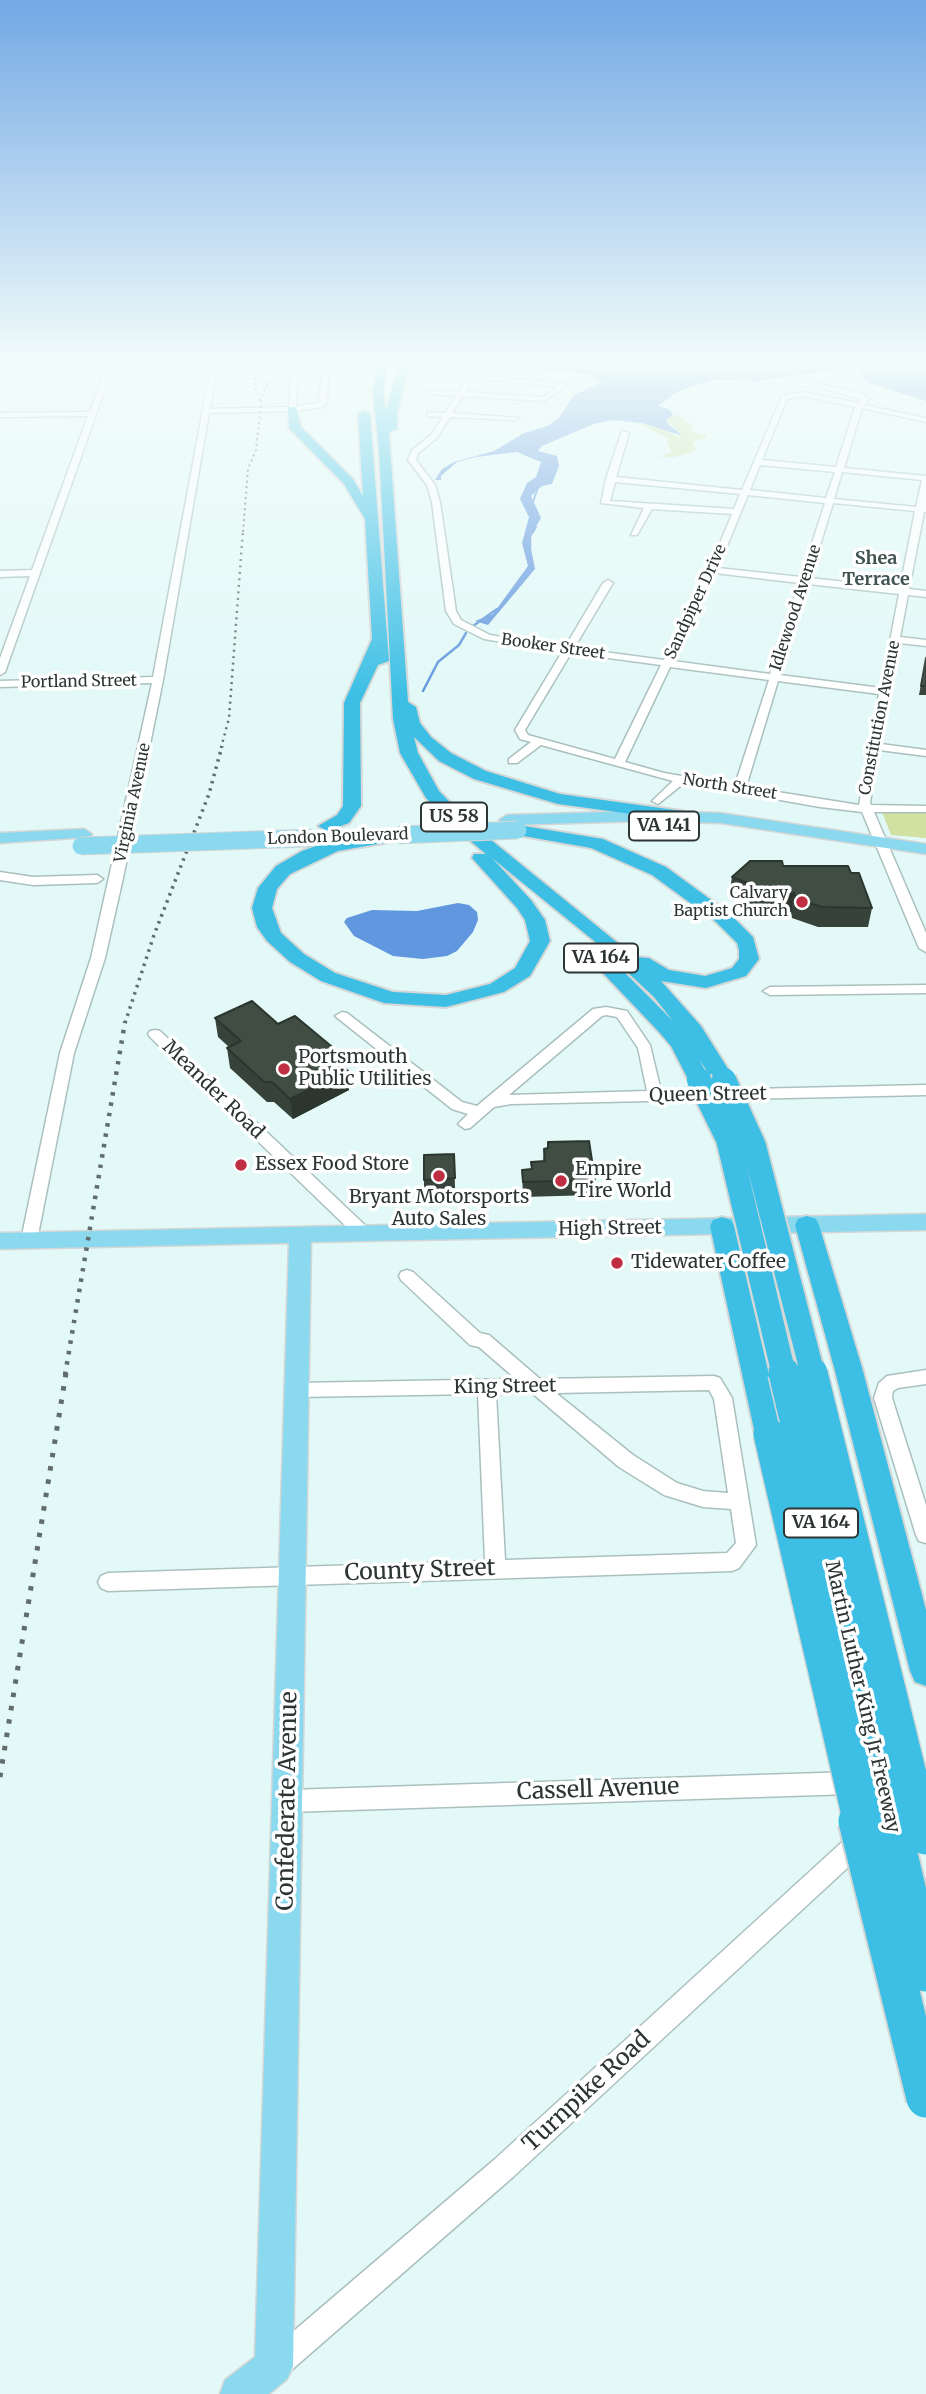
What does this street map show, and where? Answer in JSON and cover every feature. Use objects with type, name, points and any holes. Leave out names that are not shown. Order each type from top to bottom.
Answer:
[{"type":"highway","points":[[340,473],[349,482],[373,523]]},
{"type":"highway","points":[[316,830],[342,819],[352,806],[352,702],[376,653],[380,634],[369,473]]},
{"type":"highway","name":"US 58","points":[[386,473],[403,736],[428,788],[463,826],[581,920],[652,969],[676,978],[706,982],[720,980],[739,972],[749,959],[746,941],[736,930],[708,905],[659,871],[596,843],[512,825]]},
{"type":"highway","name":"VA 164","points":[[380,634],[386,727],[395,761],[432,814],[481,858]]},
{"type":"highway","points":[[399,670],[415,729],[435,749],[464,768],[508,785],[558,799],[682,816]]},
{"type":"highway","points":[[395,829],[326,849],[283,870],[264,898],[263,918],[274,937],[297,958],[328,977],[391,998],[446,1000],[489,991],[523,972],[540,942],[535,920],[481,858]]},
{"type":"highway","name":"Martin Luther King Jr Freeway","points":[[481,858],[610,966],[712,1080],[754,1146],[768,1193],[926,1835]]},
{"type":"highway","name":"Martin Luther King Jr Freeway","points":[[581,920],[661,992],[693,1031],[712,1080],[745,1206],[926,1972]]},
{"type":"highway","points":[[807,1224],[926,1671]]},
{"type":"highway","points":[[722,1226],[890,1958],[926,2098]]},
{"type":"main road","name":"London Boulevard","points":[[0,838],[82,840],[512,825],[682,816],[788,826],[926,861]]},
{"type":"main road","name":"London Boulevard","points":[[512,825],[702,828],[883,850],[926,849]]},
{"type":"main road","name":"London Boulevard","points":[[0,850],[82,840]]},
{"type":"main road","name":"High Street","points":[[0,1241],[926,1222]]},
{"type":"main road","name":"Confederate Avenue","points":[[274,2367],[300,1235]]},
{"type":"main road","name":"Turnpike Road","points":[[239,2394],[274,2367]]},
{"type":"street","points":[[0,672],[72,473]]},
{"type":"street","name":"Virginia Avenue","points":[[29,1240],[67,1053],[104,931],[158,680],[196,473]]},
{"type":"street","name":"Booker Street","points":[[421,473],[430,485],[436,502],[454,617],[466,628],[487,637],[568,650],[884,692]]},
{"type":"street","points":[[612,473],[605,503],[737,512]]},
{"type":"street","name":"Sandpiper Drive","points":[[618,764],[712,570],[752,473]]},
{"type":"street","name":"Idlewood Avenue","points":[[740,788],[839,473]]},
{"type":"street","points":[[869,473],[926,478]]},
{"type":"street","name":"Constitution Avenue","points":[[926,478],[923,510],[894,639],[864,802],[926,948]]},
{"type":"street","points":[[610,480],[923,510]]},
{"type":"street","points":[[634,533],[648,508]]},
{"type":"street","points":[[712,570],[926,594]]},
{"type":"street","points":[[0,574],[35,573]]},
{"type":"street","points":[[538,742],[524,737],[520,730],[608,583]]},
{"type":"street","points":[[894,639],[926,643]]},
{"type":"street","name":"Portland Street","points":[[0,684],[158,680]]},
{"type":"street","points":[[513,761],[538,742]]},
{"type":"street","name":"North Street","points":[[538,742],[681,780],[740,788],[820,804],[865,809],[926,809]]},
{"type":"street","points":[[874,746],[926,753]]},
{"type":"street","points":[[658,801],[681,780]]},
{"type":"street","points":[[0,876],[33,881],[97,879]]},
{"type":"street","points":[[770,990],[926,989]]},
{"type":"street","points":[[465,1124],[598,1012],[622,1014],[645,1048],[655,1096]]},
{"type":"street","points":[[342,1016],[457,1106],[485,1107]]},
{"type":"street","name":"Meander Road","points":[[155,1034],[363,1233]]},
{"type":"street","name":"Queen Street","points":[[485,1107],[655,1096],[926,1090]]},
{"type":"street","points":[[407,1276],[476,1340],[483,1340],[588,1432],[671,1489],[703,1499],[740,1502]]},
{"type":"street","points":[[926,1377],[905,1377],[886,1388],[883,1398],[926,1535]]},
{"type":"street","name":"King Street","points":[[296,1390],[714,1383],[723,1398],[740,1502]]},
{"type":"street","points":[[487,1387],[495,1568]]},
{"type":"street","name":"County Street","points":[[108,1583],[293,1574],[732,1562],[746,1545],[740,1502]]},
{"type":"street","name":"Turnpike Road","points":[[274,2367],[504,2168],[926,1780]]},
{"type":"street","name":"Cassell Avenue","points":[[288,1801],[833,1781],[869,1786],[905,1799]]},
{"type":"green space","points":[[882,812],[926,812],[926,838],[891,835]]},
{"type":"water","points":[[440,473],[445,473],[441,480],[435,480]]},
{"type":"water","points":[[537,473],[556,473],[552,484],[542,486],[531,496],[541,518],[529,538],[535,569],[488,625],[475,621],[493,614],[528,566],[522,543],[529,517],[520,499],[527,483]]},
{"type":"water","points":[[458,903],[469,905],[477,912],[478,920],[473,932],[457,951],[447,956],[423,959],[393,956],[354,936],[344,922],[347,918],[372,910],[417,911]]},
{"type":"building","points":[[926,658],[926,686],[921,686]]},
{"type":"building","points":[[750,861],[782,861],[783,866],[848,866],[851,873],[859,873],[872,908],[822,907],[796,899],[794,893],[782,896],[732,877]]},
{"type":"building","name":"Portsmouth Public Utilities","points":[[252,1001],[278,1024],[295,1016],[337,1051],[329,1055],[348,1071],[290,1099],[272,1082],[264,1082],[227,1048],[241,1041],[215,1018]]},
{"type":"building","points":[[589,1141],[595,1180],[523,1182],[522,1170],[532,1169],[531,1162],[545,1161],[544,1149],[548,1148],[548,1142]]},
{"type":"building","points":[[454,1154],[455,1178],[424,1180],[424,1155]]},
{"type":"waterway","points":[[533,502],[539,484]]},
{"type":"waterway","points":[[533,532],[536,527]]},
{"type":"waterway","points":[[530,548],[530,536],[534,530]]},
{"type":"waterway","points":[[473,626],[497,609]]},
{"type":"waterway","points":[[423,691],[438,662],[459,645],[466,633]]},
{"type":"railway","points":[[243,532],[248,473]]},
{"type":"railway","points":[[221,748],[229,718],[243,530]]},
{"type":"railway","points":[[125,1023],[154,935],[209,794],[222,746]]},
{"type":"railway","points":[[65,1375],[125,1022]]},
{"type":"railway","points":[[0,1777],[66,1373]]},
{"type":"place","name":"Calvary Baptist Church","points":[[802,902]]},
{"type":"place","name":"Portsmouth Public Utilities","points":[[284,1069]]},
{"type":"place","name":"Essex Food Store","points":[[241,1165]]},
{"type":"place","name":"Bryant Motorsports Auto Sales","points":[[439,1176]]},
{"type":"place","name":"Empire Tire World","points":[[561,1181]]},
{"type":"place","name":"Tidewater Coffee","points":[[617,1263]]},
{"type":"district","name":"Shea Terrace","points":[[876,569]]}]
